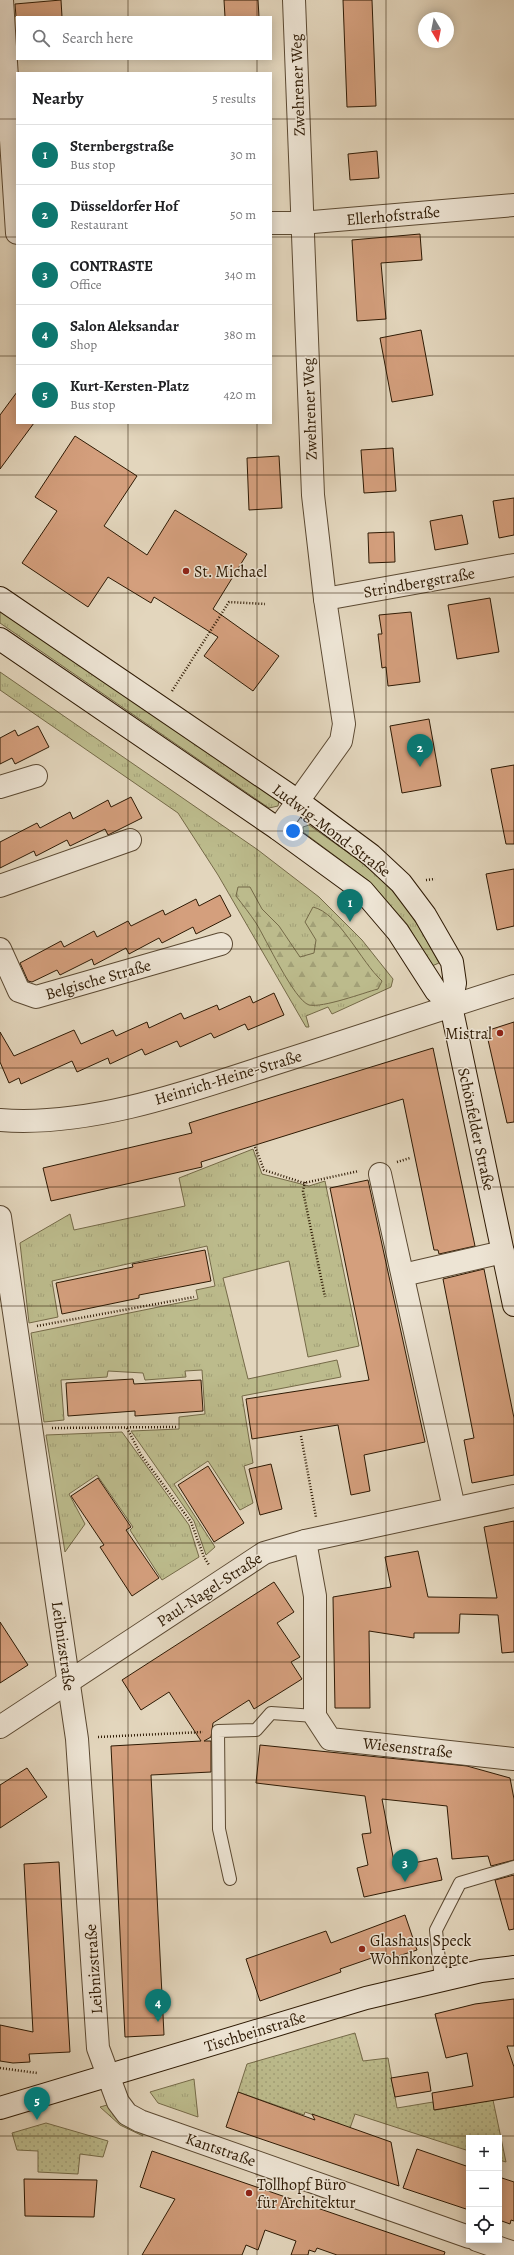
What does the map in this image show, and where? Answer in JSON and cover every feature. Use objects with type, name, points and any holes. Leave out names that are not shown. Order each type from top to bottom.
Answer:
[{"type":"street","points":[[2,0],[16,217]]},
{"type":"street","name":"Zwehrener Weg","points":[[278,829],[341,741],[344,724],[325,599],[313,495],[301,223],[294,0]]},
{"type":"street","name":"Ellerhofstraße","points":[[272,223],[301,223],[514,205]]},
{"type":"street","points":[[0,242],[16,237]]},
{"type":"street","name":"Strindbergstraße","points":[[325,599],[514,565]]},
{"type":"street","name":"Ludwig-Mond-Straße","points":[[0,598],[298,801],[371,856],[401,883],[425,915],[452,962],[455,983],[451,1006]]},
{"type":"street","name":"Ludwig-Mond-Straße","points":[[0,639],[278,829],[363,891],[398,932],[436,991],[451,1006]]},
{"type":"street","points":[[0,787],[36,776]]},
{"type":"street","points":[[0,886],[130,840]]},
{"type":"street","name":"Belgische Straße","points":[[0,949],[19,991],[36,997],[221,944]]},
{"type":"street","name":"Heinrich-Heine-Straße","points":[[0,1120],[24,1122],[67,1120],[197,1089],[514,986]]},
{"type":"street","name":"Schönfelder Straße","points":[[451,1006],[514,1305]]},
{"type":"street","points":[[379,1169],[454,1508]]},
{"type":"street","name":"Leibnizstraße","points":[[0,1217],[78,1738],[98,2048],[109,2077]]},
{"type":"street","points":[[403,1275],[503,1252]]},
{"type":"street","name":"Paul-Nagel-Straße","points":[[0,1727],[264,1553],[312,1539],[514,1496]]},
{"type":"street","points":[[312,1539],[315,1596],[315,1716]]},
{"type":"street","name":"Wiesenstraße","points":[[315,1716],[330,1739],[514,1758]]},
{"type":"street","name":"Tischbeinstraße","points":[[0,2108],[109,2077],[366,1998],[481,1971],[514,1967]]},
{"type":"street","name":"Kantstraße","points":[[109,2077],[118,2102],[127,2114],[140,2121],[466,2236]]},
{"type":"street","points":[[486,2243],[514,2253]]},
{"type":"lane","points":[[230,1879],[220,1829],[218,1732],[256,1730],[271,1713],[315,1716]]},
{"type":"lane","points":[[441,1980],[436,1930],[460,1883],[514,1867]]},
{"type":"path","points":[[172,692],[229,602],[265,604]]},
{"type":"path","points":[[255,1147],[264,1170],[305,1182],[379,1169],[410,1158]]},
{"type":"path","points":[[305,1182],[303,1191],[325,1297]]},
{"type":"path","points":[[17,1330],[194,1297]]},
{"type":"path","points":[[32,1428],[176,1427]]},
{"type":"path","points":[[127,1428],[141,1455],[191,1522],[204,1557],[220,1582]]},
{"type":"path","points":[[302,1436],[312,1539]]},
{"type":"path","points":[[78,1738],[218,1732]]},
{"type":"path","points":[[0,2068],[38,2074]]},
{"type":"green space","points":[[0,611],[279,801],[278,806],[269,808],[0,623]]},
{"type":"green space","points":[[0,672],[258,850],[319,897],[362,940],[393,979],[391,987],[332,1014],[328,1007],[306,1016],[309,1027],[306,1027],[218,875],[178,813],[0,690]]},
{"type":"green space","points":[[309,825],[350,854],[384,881],[410,914],[439,963],[432,966],[407,924],[369,881],[303,832],[303,827]]},
{"type":"green space","points":[[238,887],[250,887],[262,909],[279,926],[300,957],[314,953],[316,940],[305,922],[313,907],[323,911],[341,928],[374,973],[382,981],[378,989],[343,1000],[324,1004],[309,1005],[303,1001],[288,981],[256,923],[236,896]]},
{"type":"green space","points":[[253,1149],[262,1174],[309,1186],[325,1181],[359,1346],[308,1357],[289,1261],[223,1278],[248,1379],[337,1360],[341,1377],[242,1396],[253,1463],[244,1466],[253,1503],[240,1510],[208,1461],[174,1484],[215,1547],[206,1555],[194,1521],[131,1431],[179,1429],[179,1417],[205,1414],[202,1370],[185,1371],[186,1377],[145,1380],[143,1373],[108,1371],[107,1377],[61,1380],[64,1420],[44,1422],[31,1333],[198,1299],[196,1290],[215,1286],[207,1246],[52,1281],[58,1317],[29,1323],[20,1243],[70,1214],[74,1230],[185,1206],[179,1178]]},
{"type":"green space","points":[[122,1432],[189,1525],[199,1557],[162,1580],[130,1530],[133,1527],[97,1475],[69,1494],[85,1524],[65,1552],[46,1435]]},
{"type":"green space","points":[[355,2033],[363,2061],[388,2058],[397,2108],[433,2102],[435,2110],[493,2100],[500,2135],[466,2135],[466,2150],[355,2114],[349,2131],[340,2124],[305,2112],[304,2115],[238,2092],[247,2064]]},
{"type":"green space","points":[[194,2079],[198,2117],[158,2103],[150,2092]]},
{"type":"green space","points":[[107,2105],[139,2129],[143,2136],[120,2125],[100,2107]]},
{"type":"green space","points":[[46,2123],[108,2141],[103,2157],[80,2154],[78,2174],[38,2172],[38,2151],[17,2150],[12,2133]]},
{"type":"green space","points":[[502,2143],[506,2162],[502,2161]]},
{"type":"building","points":[[61,0],[62,16],[16,17],[15,4]]},
{"type":"building","points":[[224,0],[258,0],[259,16],[225,16]]},
{"type":"building","points":[[343,0],[372,0],[376,106],[347,107]]},
{"type":"building","points":[[377,151],[379,178],[350,180],[348,154]]},
{"type":"building","points":[[420,234],[422,260],[381,263],[386,319],[357,321],[352,240]]},
{"type":"building","points":[[421,330],[433,395],[392,402],[380,338]]},
{"type":"building","points":[[16,393],[16,424],[33,424],[0,469],[0,415]]},
{"type":"building","points":[[75,436],[137,476],[104,526],[147,555],[175,510],[247,554],[213,609],[279,656],[253,691],[204,656],[218,637],[154,597],[151,603],[108,577],[88,607],[22,563],[57,511],[35,497]]},
{"type":"building","points":[[393,448],[396,491],[364,493],[361,450]]},
{"type":"building","points":[[279,456],[282,508],[249,510],[247,458]]},
{"type":"building","points":[[514,498],[514,535],[499,538],[493,501]]},
{"type":"building","points":[[462,515],[468,544],[435,550],[430,521]]},
{"type":"building","points":[[394,532],[395,562],[369,563],[368,533]]},
{"type":"building","points":[[490,598],[499,652],[457,659],[448,605]]},
{"type":"building","points":[[411,612],[420,682],[388,686],[386,667],[382,668],[378,634],[382,634],[379,615]]},
{"type":"building","points":[[429,719],[441,786],[402,793],[390,726]]},
{"type":"building","points":[[38,726],[49,747],[15,764],[12,758],[0,764],[0,738],[15,730],[18,736]]},
{"type":"building","points":[[514,765],[514,844],[506,844],[491,769]]},
{"type":"building","points":[[131,797],[142,818],[108,835],[105,829],[70,846],[67,840],[36,856],[34,851],[0,868],[0,842],[37,823],[40,828],[70,812],[73,819],[108,800],[111,807]]},
{"type":"building","points":[[514,869],[514,926],[497,930],[486,874]]},
{"type":"building","points":[[220,895],[231,916],[196,934],[193,927],[162,943],[159,938],[129,954],[126,948],[94,965],[92,959],[60,975],[57,970],[32,982],[28,981],[20,963],[61,941],[64,947],[94,931],[97,937],[128,921],[131,926],[163,910],[165,915],[196,899],[199,906]]},
{"type":"building","points":[[274,993],[284,1015],[248,1030],[245,1024],[214,1038],[211,1033],[180,1047],[177,1041],[145,1055],[142,1049],[110,1064],[108,1058],[77,1072],[72,1061],[21,1084],[19,1078],[9,1083],[0,1062],[0,1032],[14,1056],[74,1030],[81,1044],[113,1030],[116,1036],[147,1022],[149,1028],[181,1013],[184,1019],[217,1005],[219,1010],[250,996],[253,1003]]},
{"type":"building","points":[[514,1022],[514,1122],[507,1123],[486,1031]]},
{"type":"building","points":[[433,1048],[475,1246],[439,1254],[438,1250],[434,1250],[403,1099],[201,1162],[202,1167],[51,1201],[43,1168],[192,1133],[189,1123]]},
{"type":"building","points":[[368,1180],[425,1442],[364,1455],[370,1491],[351,1495],[338,1425],[252,1439],[246,1399],[369,1380],[330,1188]]},
{"type":"building","points":[[205,1250],[211,1281],[139,1295],[139,1298],[62,1314],[56,1283],[133,1267],[132,1264]]},
{"type":"building","points":[[484,1269],[514,1418],[514,1475],[472,1483],[464,1440],[474,1438],[443,1279]]},
{"type":"building","points":[[133,1379],[134,1384],[201,1380],[203,1411],[135,1416],[135,1411],[68,1416],[66,1383]]},
{"type":"building","points":[[271,1464],[282,1509],[260,1515],[249,1469]]},
{"type":"building","points":[[208,1466],[244,1523],[214,1542],[178,1485]]},
{"type":"building","points":[[98,1478],[131,1527],[126,1530],[159,1578],[132,1596],[100,1547],[104,1545],[71,1496]]},
{"type":"building","points":[[514,1521],[514,1652],[502,1653],[498,1615],[460,1614],[459,1633],[414,1633],[414,1638],[369,1631],[370,1708],[335,1708],[333,1597],[391,1587],[385,1557],[418,1551],[428,1597],[497,1598],[484,1527]]},
{"type":"building","points":[[274,1582],[294,1612],[277,1623],[300,1657],[291,1662],[302,1679],[254,1709],[249,1700],[213,1723],[211,1737],[204,1741],[211,1741],[211,1772],[151,1775],[164,2035],[125,2037],[111,1746],[201,1741],[169,1692],[141,1710],[122,1680]]},
{"type":"building","points":[[0,1622],[28,1665],[0,1683]]},
{"type":"building","points":[[260,1745],[467,1766],[510,1778],[514,1799],[514,1860],[491,1866],[488,1856],[452,1859],[447,1806],[382,1799],[395,1867],[437,1858],[442,1880],[364,1897],[357,1868],[368,1865],[362,1834],[371,1833],[365,1796],[256,1783]]},
{"type":"building","points":[[27,1768],[47,1797],[0,1828],[0,1785]]},
{"type":"building","points":[[59,1862],[70,2052],[29,2054],[30,2062],[13,2063],[0,2061],[0,2025],[33,2032],[24,1864]]},
{"type":"building","points":[[514,1875],[514,1929],[509,1930],[495,1880]]},
{"type":"building","points":[[405,1915],[417,1950],[389,1959],[386,1953],[340,1969],[341,1972],[260,2001],[246,1959],[326,1931],[331,1943]]},
{"type":"building","points":[[514,1999],[514,2046],[507,2046],[514,2067],[514,2097],[434,2110],[432,2093],[473,2086],[467,2053],[446,2058],[435,2014],[475,2004]]},
{"type":"building","points":[[428,2072],[431,2091],[395,2097],[391,2078]]},
{"type":"building","points":[[238,2092],[315,2120],[312,2114],[391,2142],[399,2186],[226,2127]]},
{"type":"building","points":[[417,2149],[466,2166],[466,2209],[403,2188]]},
{"type":"building","points":[[152,2151],[445,2252],[444,2255],[337,2255],[317,2248],[315,2252],[309,2250],[308,2255],[291,2255],[296,2241],[265,2230],[258,2250],[246,2245],[242,2255],[142,2255],[175,2199],[140,2187]]},
{"type":"building","points":[[502,2178],[514,2182],[514,2221],[511,2220],[510,2224],[502,2221]]},
{"type":"building","points":[[24,2179],[97,2180],[94,2217],[25,2216]]},
{"type":"place","name":"St. Michael","points":[[186,571]]},
{"type":"place","name":"Düsseldorfer Hof","points":[[420,767]]},
{"type":"place","name":"Sternbergstraße","points":[[350,922]]},
{"type":"place","name":"Mistral","points":[[500,1033]]},
{"type":"place","name":"CONTRASTE","points":[[405,1882]]},
{"type":"place","name":"Glashaus Speck Wohnkonzepte","points":[[362,1949]]},
{"type":"place","name":"Salon Aleksandar","points":[[158,2022]]},
{"type":"place","name":"Kurt-Kersten-Platz","points":[[37,2120]]},
{"type":"place","name":"Tollhopf Büro für Architektur","points":[[249,2193]]}]
